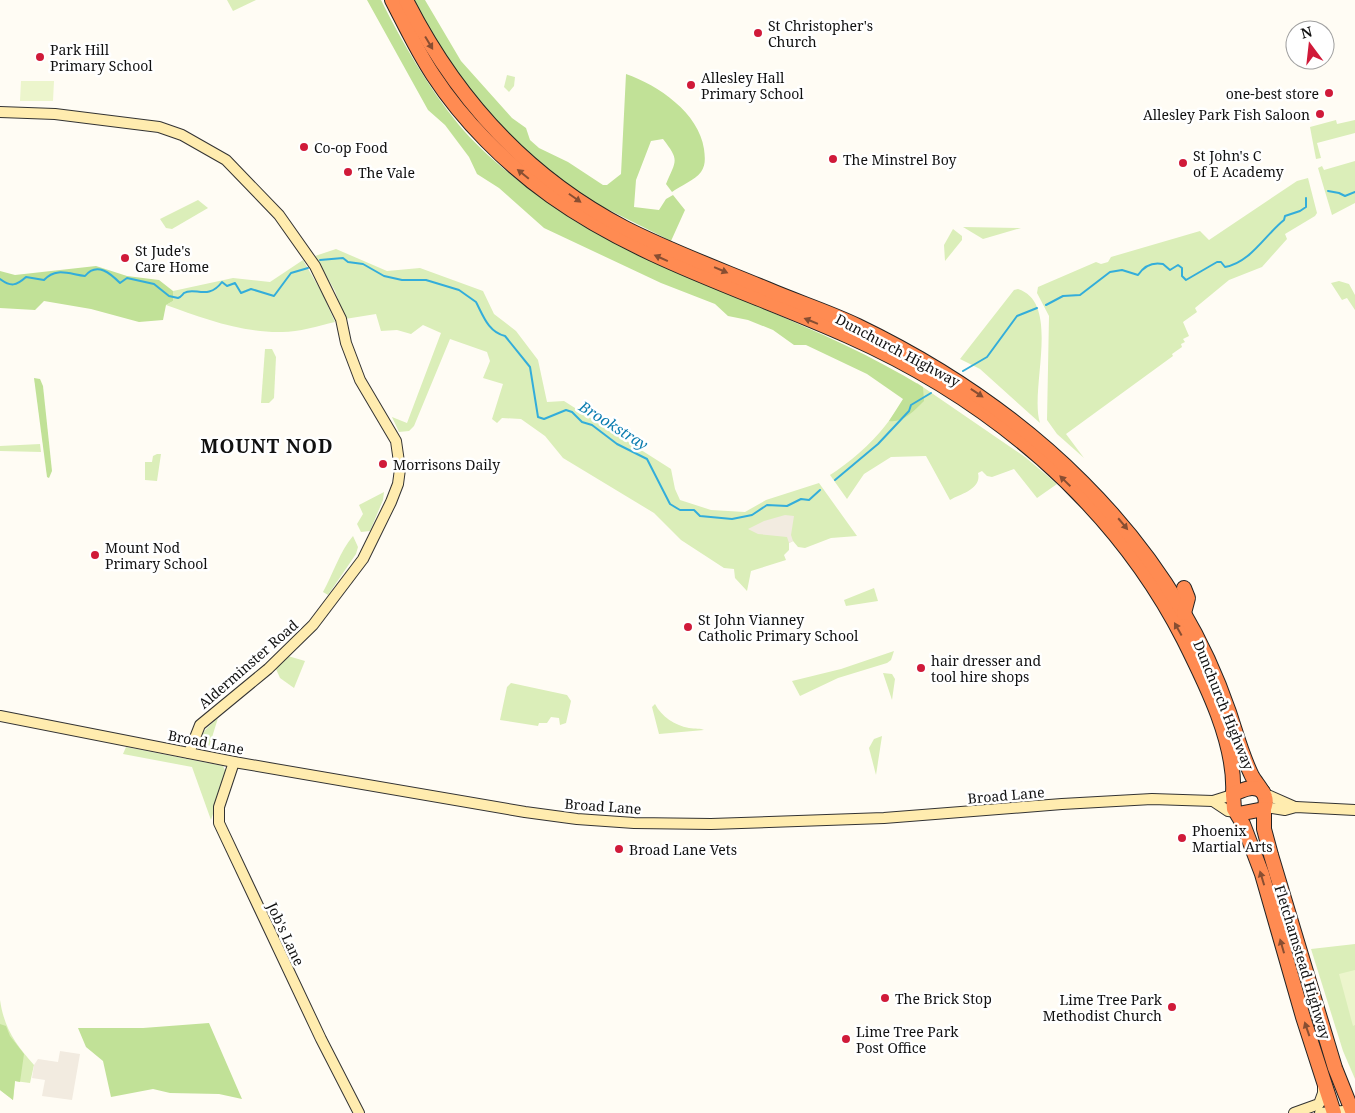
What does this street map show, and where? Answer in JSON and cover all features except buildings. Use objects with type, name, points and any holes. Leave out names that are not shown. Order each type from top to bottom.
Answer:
[{"type":"highway","name":"Dunchurch Highway","points":[[392,0],[433,75],[464,115],[518,170],[549,195],[620,239],[849,336],[935,380],[1001,425],[1066,481],[1118,537],[1159,595],[1198,667],[1222,731],[1233,770],[1232,795],[1237,813]]},
{"type":"highway","name":"Dunchurch Highway","points":[[406,0],[445,69],[473,107],[524,160],[585,205],[625,228],[664,246],[857,325],[939,369],[970,389],[1041,442],[1122,522],[1163,579],[1184,613],[1208,659],[1251,774],[1264,800]]},
{"type":"highway","points":[[1184,588],[1188,598],[1184,613]]},
{"type":"highway","points":[[1232,795],[1250,788],[1258,789],[1264,800],[1237,813]]},
{"type":"highway","name":"Fletchamstead Highway","points":[[1264,800],[1264,829],[1271,855],[1335,1068],[1354,1108]]},
{"type":"highway","name":"Fletchamstead Highway","points":[[1237,813],[1262,874],[1297,1000],[1322,1075],[1327,1110]]},
{"type":"street","name":"Alderminster Road","points":[[0,112],[55,114],[159,127],[177,132],[226,160],[279,215],[315,266],[341,319],[346,343],[360,380],[396,441],[400,466],[398,484],[372,544],[331,604],[285,653],[200,726],[189,753]]},
{"type":"street","name":"Broad Lane","points":[[0,716],[234,762],[525,812],[577,819],[663,824],[908,817],[1062,804],[1152,799],[1213,801],[1232,795]]},
{"type":"street","name":"Job's Lane","points":[[234,762],[219,807],[220,822],[321,1039],[359,1113]]},
{"type":"street","points":[[1264,800],[1285,810],[1296,807],[1355,810]]},
{"type":"street","name":"Broad Lane","points":[[1213,801],[1228,811],[1237,813]]},
{"type":"street","points":[[1294,1113],[1354,1108]]},
{"type":"green space","points":[[227,0],[256,0],[233,11]]},
{"type":"green space","points":[[367,0],[381,0],[417,65],[459,125],[489,156],[527,188],[605,238],[684,275],[845,345],[885,365],[923,387],[924,401],[904,418],[889,421],[903,399],[867,374],[806,345],[794,345],[773,330],[748,320],[728,316],[715,304],[661,283],[544,228],[499,188],[477,174],[469,157],[445,125],[428,110]]},
{"type":"green space","points":[[411,0],[425,0],[461,61],[512,118],[526,128],[530,140],[539,148],[568,162],[603,185],[607,185],[621,174],[626,74],[651,85],[686,112],[701,136],[705,161],[701,172],[695,178],[672,192],[666,184],[675,161],[672,152],[663,139],[651,141],[636,180],[634,207],[659,210],[666,199],[673,195],[685,210],[671,241],[587,199],[539,165],[476,104]]},
{"type":"green space","points":[[507,75],[515,77],[514,86],[509,92],[504,87]]},
{"type":"green space","points":[[21,81],[54,81],[53,101],[20,101]]},
{"type":"green space","points":[[1336,120],[1337,124],[1355,120],[1355,133],[1317,143],[1321,158],[1316,159],[1310,127]]},
{"type":"green space","points":[[1355,161],[1355,203],[1332,215],[1318,168],[1322,166],[1324,170]]},
{"type":"green space","points":[[1308,178],[1317,213],[1315,216],[1285,234],[1287,239],[1262,267],[1229,280],[1195,308],[1197,312],[1183,322],[1189,336],[1183,339],[1185,342],[1181,344],[1182,347],[1172,354],[1173,356],[1066,434],[1084,458],[1057,434],[1047,420],[1049,316],[1037,293],[1038,287],[1096,262],[1101,264],[1108,262],[1111,257],[1200,231],[1209,240],[1297,181]]},
{"type":"green space","points":[[198,200],[208,208],[172,229],[166,228],[160,219]]},
{"type":"green space","points":[[964,227],[1021,228],[983,239]]},
{"type":"green space","points":[[953,229],[962,236],[962,240],[945,261],[944,245]]},
{"type":"green space","points":[[336,249],[387,271],[420,268],[483,291],[494,314],[516,331],[538,360],[547,402],[564,401],[671,469],[675,489],[680,500],[711,510],[745,512],[766,500],[819,483],[857,536],[831,538],[805,548],[798,547],[793,541],[789,543],[789,550],[784,555],[786,560],[751,571],[747,591],[735,578],[734,569],[724,568],[681,540],[654,513],[563,458],[545,436],[521,419],[502,418],[497,423],[492,419],[503,384],[483,378],[490,361],[487,352],[450,339],[414,426],[409,431],[399,432],[392,417],[407,423],[441,333],[423,325],[411,334],[397,330],[381,331],[376,314],[345,319],[335,291],[315,256]]},
{"type":"green space","points":[[303,260],[322,293],[335,322],[295,331],[267,332],[222,324],[166,305],[173,301],[173,291],[233,278],[270,282]]},
{"type":"green space","points":[[96,266],[127,276],[159,280],[173,291],[173,301],[166,305],[163,320],[139,322],[91,309],[44,301],[35,310],[0,308],[0,271],[15,275]]},
{"type":"green space","points":[[1339,281],[1349,284],[1355,295],[1355,310],[1347,298],[1342,300],[1331,283]]},
{"type":"green space","points":[[1018,289],[1031,297],[1038,311],[1041,329],[1038,390],[1040,423],[980,369],[960,359],[1014,290]]},
{"type":"green space","points":[[265,349],[272,349],[276,357],[274,398],[269,403],[261,403]]},
{"type":"green space","points":[[34,378],[40,379],[43,386],[52,471],[49,478],[47,477]]},
{"type":"green space","points":[[917,383],[1025,457],[1057,484],[1037,498],[1014,469],[992,477],[987,476],[982,471],[978,473],[977,483],[974,487],[950,500],[926,456],[891,457],[864,474],[847,499],[830,475],[873,440]]},
{"type":"green space","points":[[40,444],[41,452],[0,451],[0,446]]},
{"type":"green space","points":[[161,454],[157,481],[145,480],[145,462],[152,462],[153,456]]},
{"type":"green space","points":[[384,492],[383,500],[370,531],[361,532],[357,524],[363,514],[359,505]]},
{"type":"green space","points":[[353,536],[358,547],[356,554],[328,595],[323,592],[340,556]]},
{"type":"green space","points":[[874,588],[878,601],[846,606],[844,600]]},
{"type":"green space","points":[[894,651],[891,660],[887,663],[838,678],[800,696],[792,681],[841,669]]},
{"type":"green space","points":[[288,656],[305,661],[294,688],[280,678],[276,669]]},
{"type":"green space","points":[[883,673],[892,674],[895,679],[892,700]]},
{"type":"green space","points":[[511,683],[567,695],[571,701],[566,723],[560,725],[559,718],[551,717],[547,723],[539,723],[538,726],[500,720],[507,687]]},
{"type":"green space","points":[[655,704],[661,713],[673,723],[704,730],[659,734],[652,707]]},
{"type":"green space","points":[[218,718],[209,747],[200,746],[203,734]]},
{"type":"green space","points":[[882,736],[876,775],[869,748],[874,739]]},
{"type":"green space","points":[[126,747],[223,766],[226,772],[225,777],[211,820],[192,767],[123,754]]},
{"type":"green space","points":[[1355,944],[1355,1079],[1343,1051],[1311,949]]},
{"type":"green space","points":[[1355,970],[1355,1025],[1353,1026],[1339,974]]},
{"type":"green space","points":[[0,1000],[4,1019],[12,1036],[34,1065],[30,1083],[15,1081],[13,1100],[0,1090]]},
{"type":"green space","points":[[209,1023],[242,1099],[219,1094],[170,1093],[153,1089],[111,1097],[103,1061],[86,1047],[78,1028],[143,1028]]},
{"type":"green space","points":[[0,1024],[6,1026],[10,1036],[24,1054],[20,1082],[15,1081],[13,1100],[0,1090]]},
{"type":"shaded area","points":[[785,515],[794,516],[791,535],[793,541],[789,543],[787,537],[758,534],[748,529],[764,521]]},
{"type":"shaded area","points":[[60,1051],[80,1054],[72,1100],[42,1096],[45,1080],[32,1078],[34,1065],[38,1059],[58,1062]]},
{"type":"waterway","name":"Brookstray","points":[[1328,191],[1345,196],[1355,192]]},
{"type":"waterway","name":"Brookstray","points":[[1046,305],[1063,296],[1080,295],[1110,272],[1122,270],[1138,275],[1143,269],[1152,264],[1163,264],[1170,270],[1178,265],[1182,268],[1182,276],[1186,280],[1217,262],[1221,262],[1225,267],[1234,264],[1257,248],[1284,220],[1285,216],[1306,207],[1306,198]]},
{"type":"waterway","name":"Brookstray","points":[[320,260],[343,258],[348,262],[363,264],[384,276],[402,280],[426,280],[459,290],[476,302],[490,327],[505,336],[530,367],[538,417],[544,419],[566,410],[572,412],[582,422],[592,425],[617,444],[647,459],[670,504],[680,510],[694,510],[700,516],[732,519],[752,515],[767,505],[787,506],[801,499],[809,500],[820,490]]},
{"type":"waterway","points":[[0,279],[13,284],[26,277],[44,280],[58,272],[85,276],[99,269],[104,270],[120,283],[127,278],[154,284],[169,296],[178,298],[188,291],[212,291],[222,282],[227,286],[235,283],[241,293],[251,289],[274,296],[291,273],[308,268]]},
{"type":"waterway","name":"Brookstray","points":[[963,371],[987,357],[1017,316],[1037,308]]},
{"type":"waterway","name":"Brookstray","points":[[835,480],[878,444],[909,411],[911,405],[931,393]]},
{"type":"place","name":"St Christopher's Church","points":[[758,33]]},
{"type":"place","name":"Park Hill Primary School","points":[[40,57]]},
{"type":"place","name":"Allesley Hall Primary School","points":[[691,85]]},
{"type":"place","name":"one-best store","points":[[1329,93]]},
{"type":"place","name":"Allesley Park Fish Saloon","points":[[1320,114]]},
{"type":"place","name":"Co-op Food","points":[[304,147]]},
{"type":"place","name":"The Minstrel Boy","points":[[833,159]]},
{"type":"place","name":"St John's C of E Academy","points":[[1183,163]]},
{"type":"place","name":"The Vale","points":[[348,172]]},
{"type":"place","name":"St Jude's Care Home","points":[[125,258]]},
{"type":"place","name":"Morrisons Daily","points":[[383,464]]},
{"type":"place","name":"Mount Nod Primary School","points":[[95,555]]},
{"type":"place","name":"St John Vianney Catholic Primary School","points":[[688,627]]},
{"type":"place","name":"hair dresser and tool hire shops","points":[[921,668]]},
{"type":"place","name":"Phoenix Martial Arts","points":[[1182,838]]},
{"type":"place","name":"Broad Lane Vets","points":[[619,849]]},
{"type":"place","name":"The Brick Stop","points":[[885,998]]},
{"type":"place","name":"Lime Tree Park Methodist Church","points":[[1172,1007]]},
{"type":"place","name":"Lime Tree Park Post Office","points":[[846,1039]]},
{"type":"district","name":"MOUNT NOD","points":[[267,446]]}]
